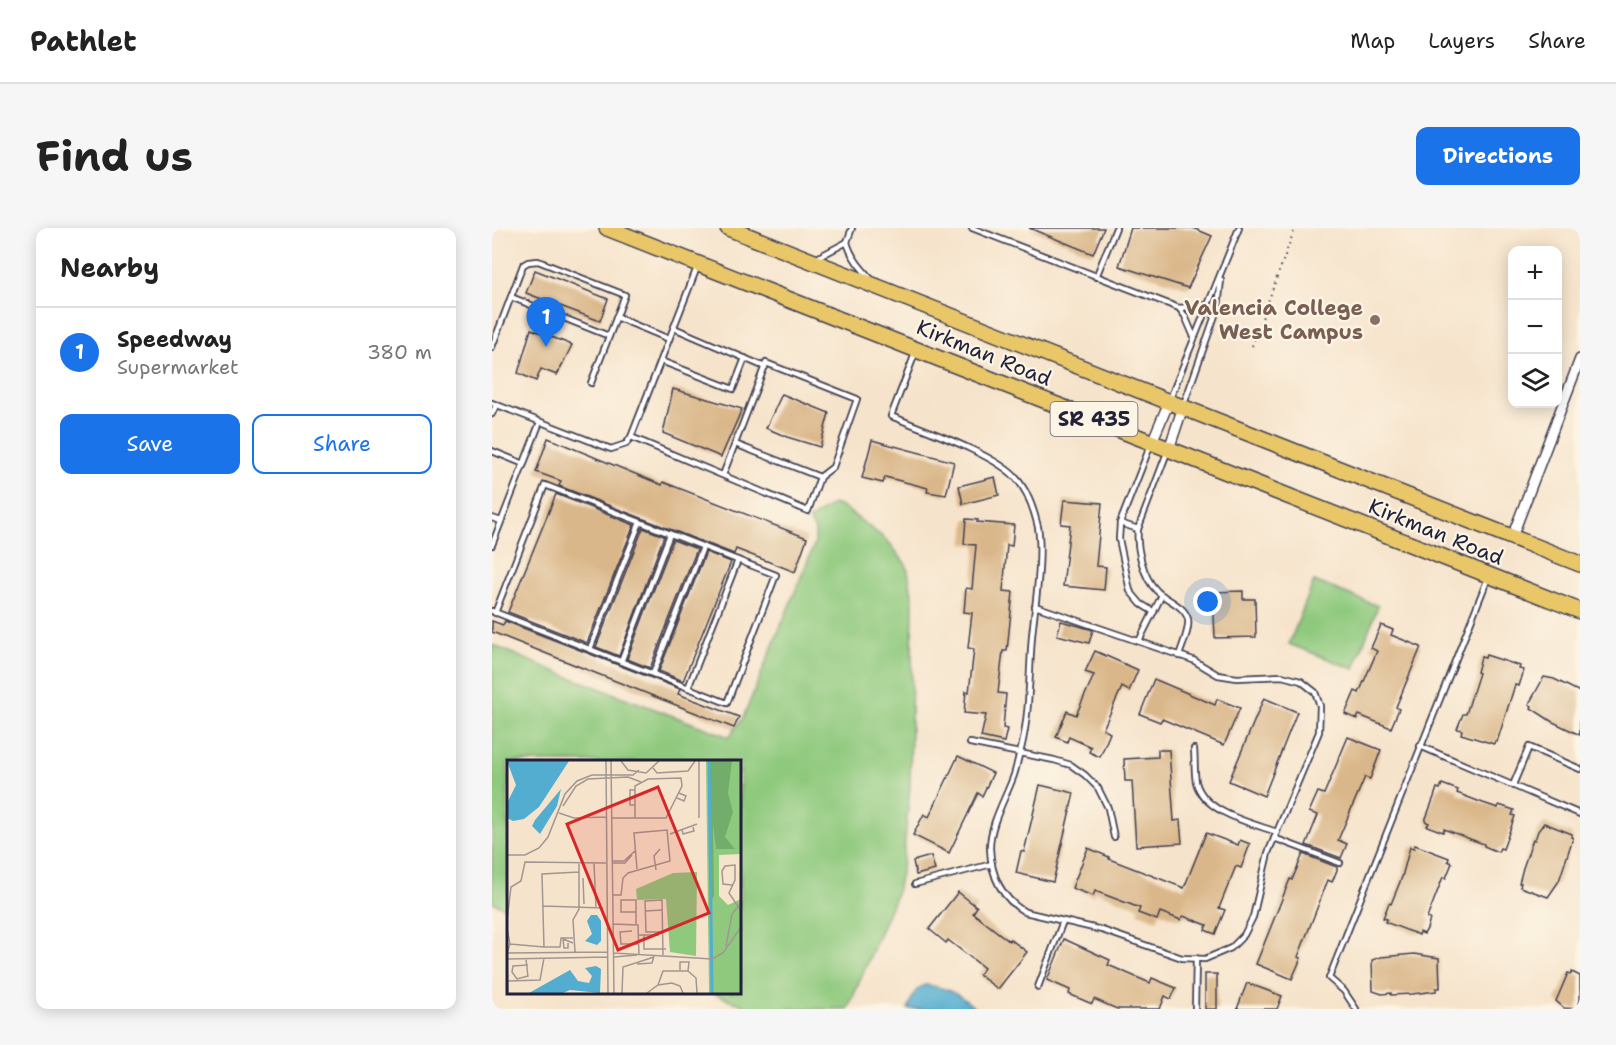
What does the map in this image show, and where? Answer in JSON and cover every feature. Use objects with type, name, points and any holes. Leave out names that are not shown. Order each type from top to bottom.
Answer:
[{"type":"main road","name":"Kirkman Road","points":[[607,228],[1580,611]]},
{"type":"main road","name":"Kirkman Road","points":[[728,228],[1580,564]]},
{"type":"street","points":[[1512,537],[1580,359]]},
{"type":"street","points":[[1152,442],[1176,405]]},
{"type":"street","points":[[1169,448],[1176,405]]},
{"type":"lane","points":[[852,228],[847,242],[849,250],[859,266],[877,286]]},
{"type":"lane","points":[[972,228],[1179,308],[1208,304]]},
{"type":"lane","points":[[1096,277],[1116,228]]},
{"type":"lane","points":[[1176,405],[1194,338],[1222,275],[1239,228]]},
{"type":"lane","points":[[811,260],[847,242]]},
{"type":"lane","points":[[492,347],[523,265],[528,261],[538,261],[625,295],[591,383]]},
{"type":"lane","points":[[492,414],[494,404],[610,449],[626,444],[631,437],[699,263]]},
{"type":"lane","points":[[1176,405],[1218,307],[1222,275]]},
{"type":"lane","points":[[511,297],[609,336]]},
{"type":"lane","points":[[1179,308],[1194,338]]},
{"type":"lane","points":[[616,317],[669,339]]},
{"type":"lane","points":[[674,328],[765,367]]},
{"type":"lane","points":[[916,349],[891,416],[992,459],[1015,476],[1033,508],[1038,529],[1035,606],[1023,738],[1014,774],[994,826],[990,845],[996,881],[1003,894],[1025,912],[1119,935],[1176,957],[1205,958],[1231,948],[1244,935],[1253,917],[1268,853],[1319,732],[1320,706],[1315,692],[1301,681],[1282,676],[1237,678],[1218,675],[1193,660],[1035,606]]},
{"type":"lane","points":[[661,361],[733,389],[745,358]]},
{"type":"lane","points":[[631,437],[808,511],[820,477],[833,466],[857,399],[766,363],[723,475]]},
{"type":"lane","points":[[492,545],[540,422]]},
{"type":"lane","points":[[1152,442],[1120,523],[1119,539],[1130,591],[1154,612]]},
{"type":"lane","points":[[735,444],[820,477]]},
{"type":"lane","points":[[1169,448],[1138,529],[1136,542],[1142,565],[1156,591],[1186,614],[1188,621],[1179,656]]},
{"type":"lane","points":[[492,451],[524,464]]},
{"type":"lane","points":[[545,485],[640,522],[776,576],[727,703],[494,612],[545,485]]},
{"type":"lane","points":[[492,518],[501,521]]},
{"type":"lane","points":[[590,649],[640,522]]},
{"type":"lane","points":[[1120,523],[1138,529]]},
{"type":"lane","points":[[621,662],[670,534]]},
{"type":"lane","points":[[653,674],[703,547]]},
{"type":"lane","points":[[688,688],[738,560]]},
{"type":"lane","points":[[1356,1009],[1344,991],[1329,978],[1489,575]]},
{"type":"lane","points":[[1139,641],[1162,595]]},
{"type":"lane","points":[[970,743],[1071,765],[1098,788],[1108,808],[1114,837]]},
{"type":"lane","points":[[1420,746],[1580,814]]},
{"type":"lane","points":[[1513,785],[1529,747],[1580,769]]},
{"type":"lane","points":[[1194,749],[1197,783],[1206,798],[1226,815],[1340,863]]},
{"type":"lane","points":[[915,884],[992,864]]},
{"type":"lane","points":[[1038,987],[1063,921]]},
{"type":"lane","points":[[1195,1009],[1196,958]]},
{"type":"path","points":[[1252,346],[1295,228]]},
{"type":"green space","points":[[833,504],[844,508],[888,541],[907,566],[913,600],[910,786],[903,862],[897,892],[848,1009],[753,1009],[715,994],[741,994],[741,760],[507,760],[507,909],[492,902],[492,645],[559,673],[729,737],[743,718],[815,543],[815,531],[809,520]]},
{"type":"green space","points":[[1314,581],[1378,606],[1354,669],[1289,644]]},
{"type":"water","points":[[925,985],[952,992],[965,999],[975,1009],[908,1009],[915,992]]},
{"type":"building","points":[[1029,228],[1104,228],[1093,254]]},
{"type":"building","points":[[1131,228],[1193,228],[1212,236],[1188,288],[1119,266]]},
{"type":"building","points":[[535,270],[608,299],[600,321],[526,293]]},
{"type":"building","points":[[531,329],[572,345],[557,375],[541,369],[536,381],[518,373]]},
{"type":"building","points":[[673,389],[742,409],[721,457],[663,433]]},
{"type":"building","points":[[782,394],[829,413],[820,447],[766,428]]},
{"type":"building","points":[[548,438],[662,485],[663,482],[807,538],[795,572],[736,549],[734,554],[559,486],[561,481],[536,472]]},
{"type":"building","points":[[872,440],[954,462],[946,495],[927,492],[928,488],[885,477],[883,483],[862,478]]},
{"type":"building","points":[[995,477],[999,495],[963,504],[959,486]]},
{"type":"building","points":[[556,494],[634,525],[587,643],[508,612]]},
{"type":"building","points":[[1064,500],[1102,503],[1096,566],[1106,567],[1104,590],[1063,586],[1070,525],[1061,524]]},
{"type":"building","points":[[966,519],[1014,525],[1012,546],[1007,545],[1003,591],[1013,592],[1007,651],[1003,651],[998,693],[1006,694],[1003,728],[1007,729],[1004,742],[981,737],[986,715],[964,713],[974,649],[968,648],[972,613],[964,612],[966,588],[972,589],[976,545],[964,544]]},
{"type":"building","points":[[643,528],[664,536],[619,656],[596,647]]},
{"type":"building","points":[[673,540],[697,549],[650,668],[627,659]]},
{"type":"building","points":[[706,552],[731,562],[683,681],[659,671]]},
{"type":"building","points":[[1243,591],[1243,599],[1255,599],[1256,637],[1215,638],[1213,592]]},
{"type":"building","points":[[492,621],[503,625],[505,621],[680,689],[678,694],[739,717],[734,728],[492,632]]},
{"type":"building","points":[[1061,621],[1093,630],[1089,643],[1057,635]]},
{"type":"building","points":[[1381,625],[1393,630],[1391,635],[1421,647],[1396,707],[1399,709],[1391,728],[1359,715],[1357,719],[1345,714],[1355,691],[1359,693],[1377,651],[1371,648]]},
{"type":"building","points":[[1095,651],[1138,670],[1129,691],[1122,687],[1103,729],[1110,733],[1100,757],[1089,752],[1091,747],[1069,737],[1067,742],[1056,737],[1067,711],[1076,715],[1094,675],[1085,672]]},
{"type":"building","points":[[1486,655],[1520,666],[1519,669],[1524,670],[1519,686],[1515,685],[1497,742],[1495,741],[1494,744],[1461,734],[1462,730],[1457,729],[1463,714],[1466,714],[1479,673],[1477,672],[1481,657],[1485,658]]},
{"type":"building","points":[[1544,677],[1554,679],[1580,692],[1580,735],[1531,708],[1529,704]]},
{"type":"building","points":[[1154,679],[1215,705],[1217,699],[1240,708],[1224,745],[1162,719],[1160,722],[1140,714]]},
{"type":"building","points":[[1264,698],[1297,712],[1264,796],[1229,781]]},
{"type":"building","points":[[1348,737],[1381,750],[1370,779],[1365,777],[1338,840],[1347,844],[1341,858],[1306,845],[1318,815],[1309,812],[1318,792],[1324,794]]},
{"type":"building","points":[[1158,750],[1169,750],[1174,821],[1180,820],[1182,843],[1136,846],[1132,781],[1125,781],[1124,759],[1158,757]]},
{"type":"building","points":[[958,756],[993,773],[982,796],[978,793],[949,853],[913,835],[924,814],[929,817]]},
{"type":"building","points":[[1442,784],[1458,790],[1457,793],[1483,803],[1514,810],[1512,815],[1515,816],[1503,849],[1500,848],[1498,852],[1484,844],[1444,829],[1443,832],[1427,826],[1429,823],[1425,821],[1437,788],[1440,789]]},
{"type":"building","points":[[1040,785],[1074,793],[1053,882],[1016,873],[1021,851],[1024,852]]},
{"type":"building","points":[[1544,823],[1572,834],[1573,838],[1559,881],[1548,897],[1520,887],[1521,883],[1519,883],[1533,839],[1535,840]]},
{"type":"building","points":[[1206,833],[1238,845],[1240,840],[1250,844],[1241,868],[1236,866],[1219,908],[1225,910],[1215,934],[1205,930],[1207,925],[1183,916],[1181,920],[1160,912],[1157,920],[1138,913],[1140,908],[1095,891],[1093,896],[1072,888],[1088,848],[1109,859],[1184,888]]},
{"type":"building","points":[[1415,845],[1449,858],[1448,861],[1452,863],[1446,878],[1443,877],[1427,918],[1430,919],[1427,929],[1424,934],[1420,932],[1419,935],[1385,922],[1387,919],[1383,918],[1402,877],[1410,847],[1414,848]]},
{"type":"building","points":[[1303,854],[1337,867],[1337,870],[1332,882],[1328,880],[1298,957],[1301,958],[1292,979],[1256,964],[1290,879],[1292,880]]},
{"type":"building","points":[[931,856],[935,870],[916,875],[913,861]]},
{"type":"building","points":[[958,892],[977,907],[973,913],[1027,952],[998,989],[979,975],[984,968],[948,940],[946,943],[929,929]]},
{"type":"building","points":[[1064,939],[1110,960],[1108,965],[1150,983],[1152,978],[1176,988],[1171,999],[1165,996],[1160,1009],[1117,1009],[1094,999],[1092,1004],[1069,994],[1070,990],[1047,980]]},
{"type":"building","points":[[1414,954],[1439,958],[1440,988],[1436,988],[1436,991],[1391,995],[1391,993],[1382,994],[1373,991],[1372,960]]},
{"type":"building","points":[[1572,972],[1580,976],[1580,1001],[1577,1009],[1564,1008],[1556,1001],[1568,973]]},
{"type":"building","points":[[1205,974],[1217,974],[1217,1009],[1205,1009]]},
{"type":"building","points":[[1247,983],[1282,996],[1277,1009],[1237,1009]]},
{"type":"place","name":"Valencia College West Campus","points":[[1375,320]]},
{"type":"place","name":"Speedway","points":[[546,347]]}]
